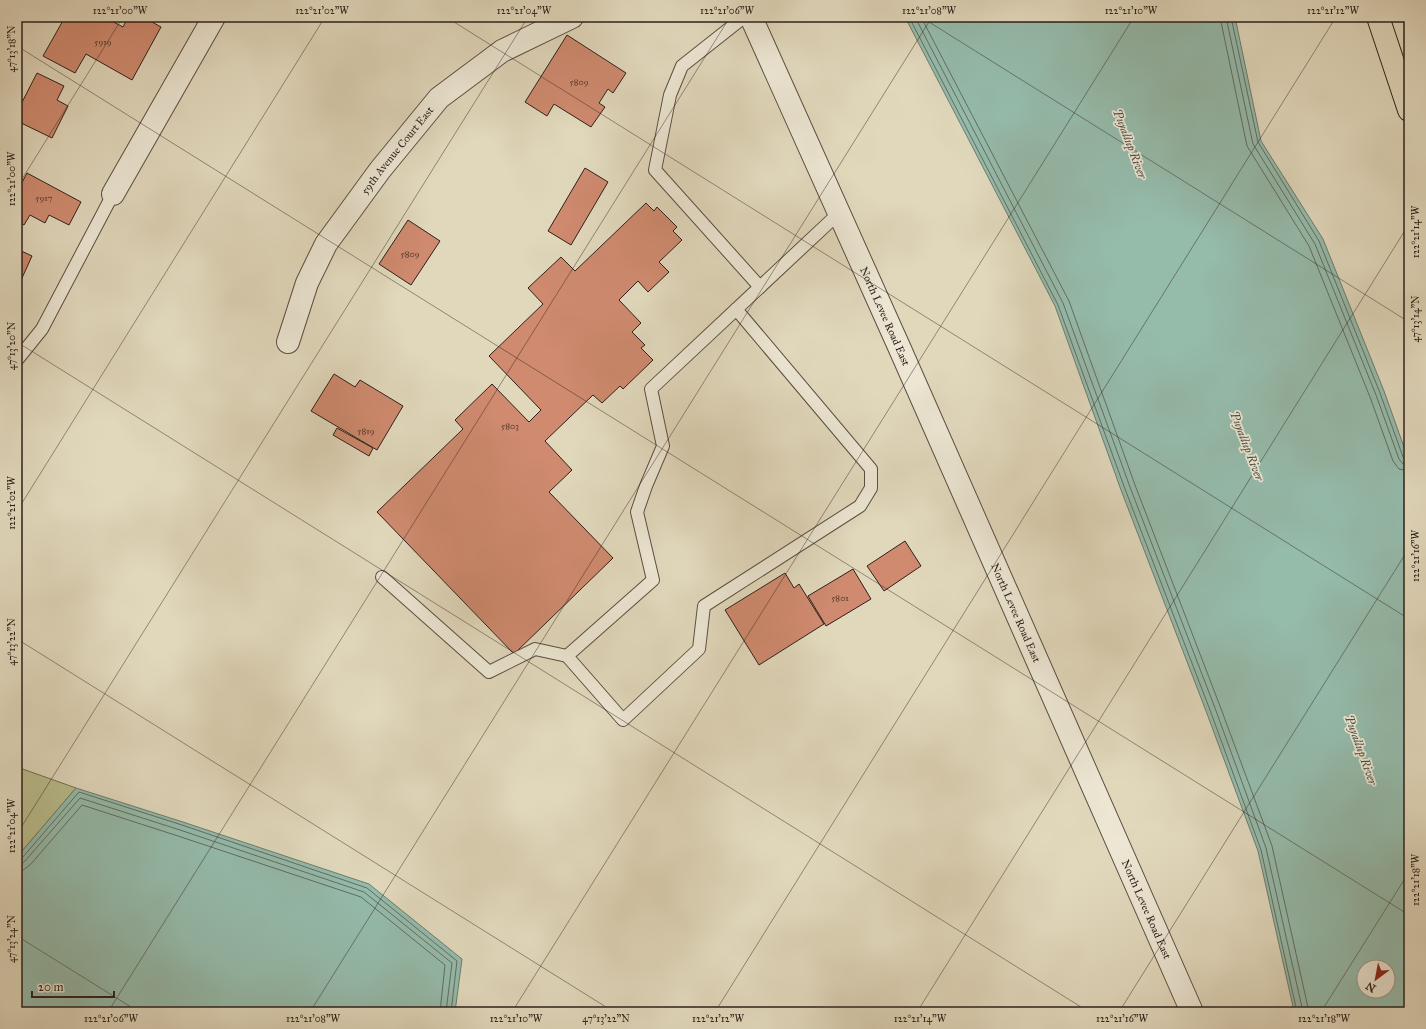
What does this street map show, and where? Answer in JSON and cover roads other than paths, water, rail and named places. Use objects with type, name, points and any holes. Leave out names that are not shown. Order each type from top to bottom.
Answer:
[{"type":"main road","points":[[1378,17],[1409,110]]},
{"type":"street","points":[[113,194],[214,17]]},
{"type":"street","name":"59th Avenue Court East","points":[[288,342],[307,283],[326,244],[380,170],[439,98],[502,51],[572,17]]},
{"type":"street","name":"North Levee Road East","points":[[751,17],[1192,1012]]},
{"type":"lane","points":[[744,17],[682,66],[670,95],[655,170],[760,287]]},
{"type":"lane","points":[[17,360],[42,329],[113,194]]},
{"type":"lane","points":[[567,656],[653,580],[638,512],[646,486],[663,446],[651,389],[839,213]]},
{"type":"lane","points":[[382,577],[489,672],[535,649],[567,656],[623,720],[699,649],[704,606],[860,506],[871,488],[871,469],[736,309]]},
{"type":"water","name":"Puyallup River","points":[[905,17],[1235,17],[1261,141],[1323,239],[1384,391],[1409,461],[1409,1012],[1294,1011],[1258,851],[1121,490],[1055,306]]},
{"type":"water","points":[[76,788],[369,884],[462,959],[455,1012],[17,1012],[17,857]]}]
